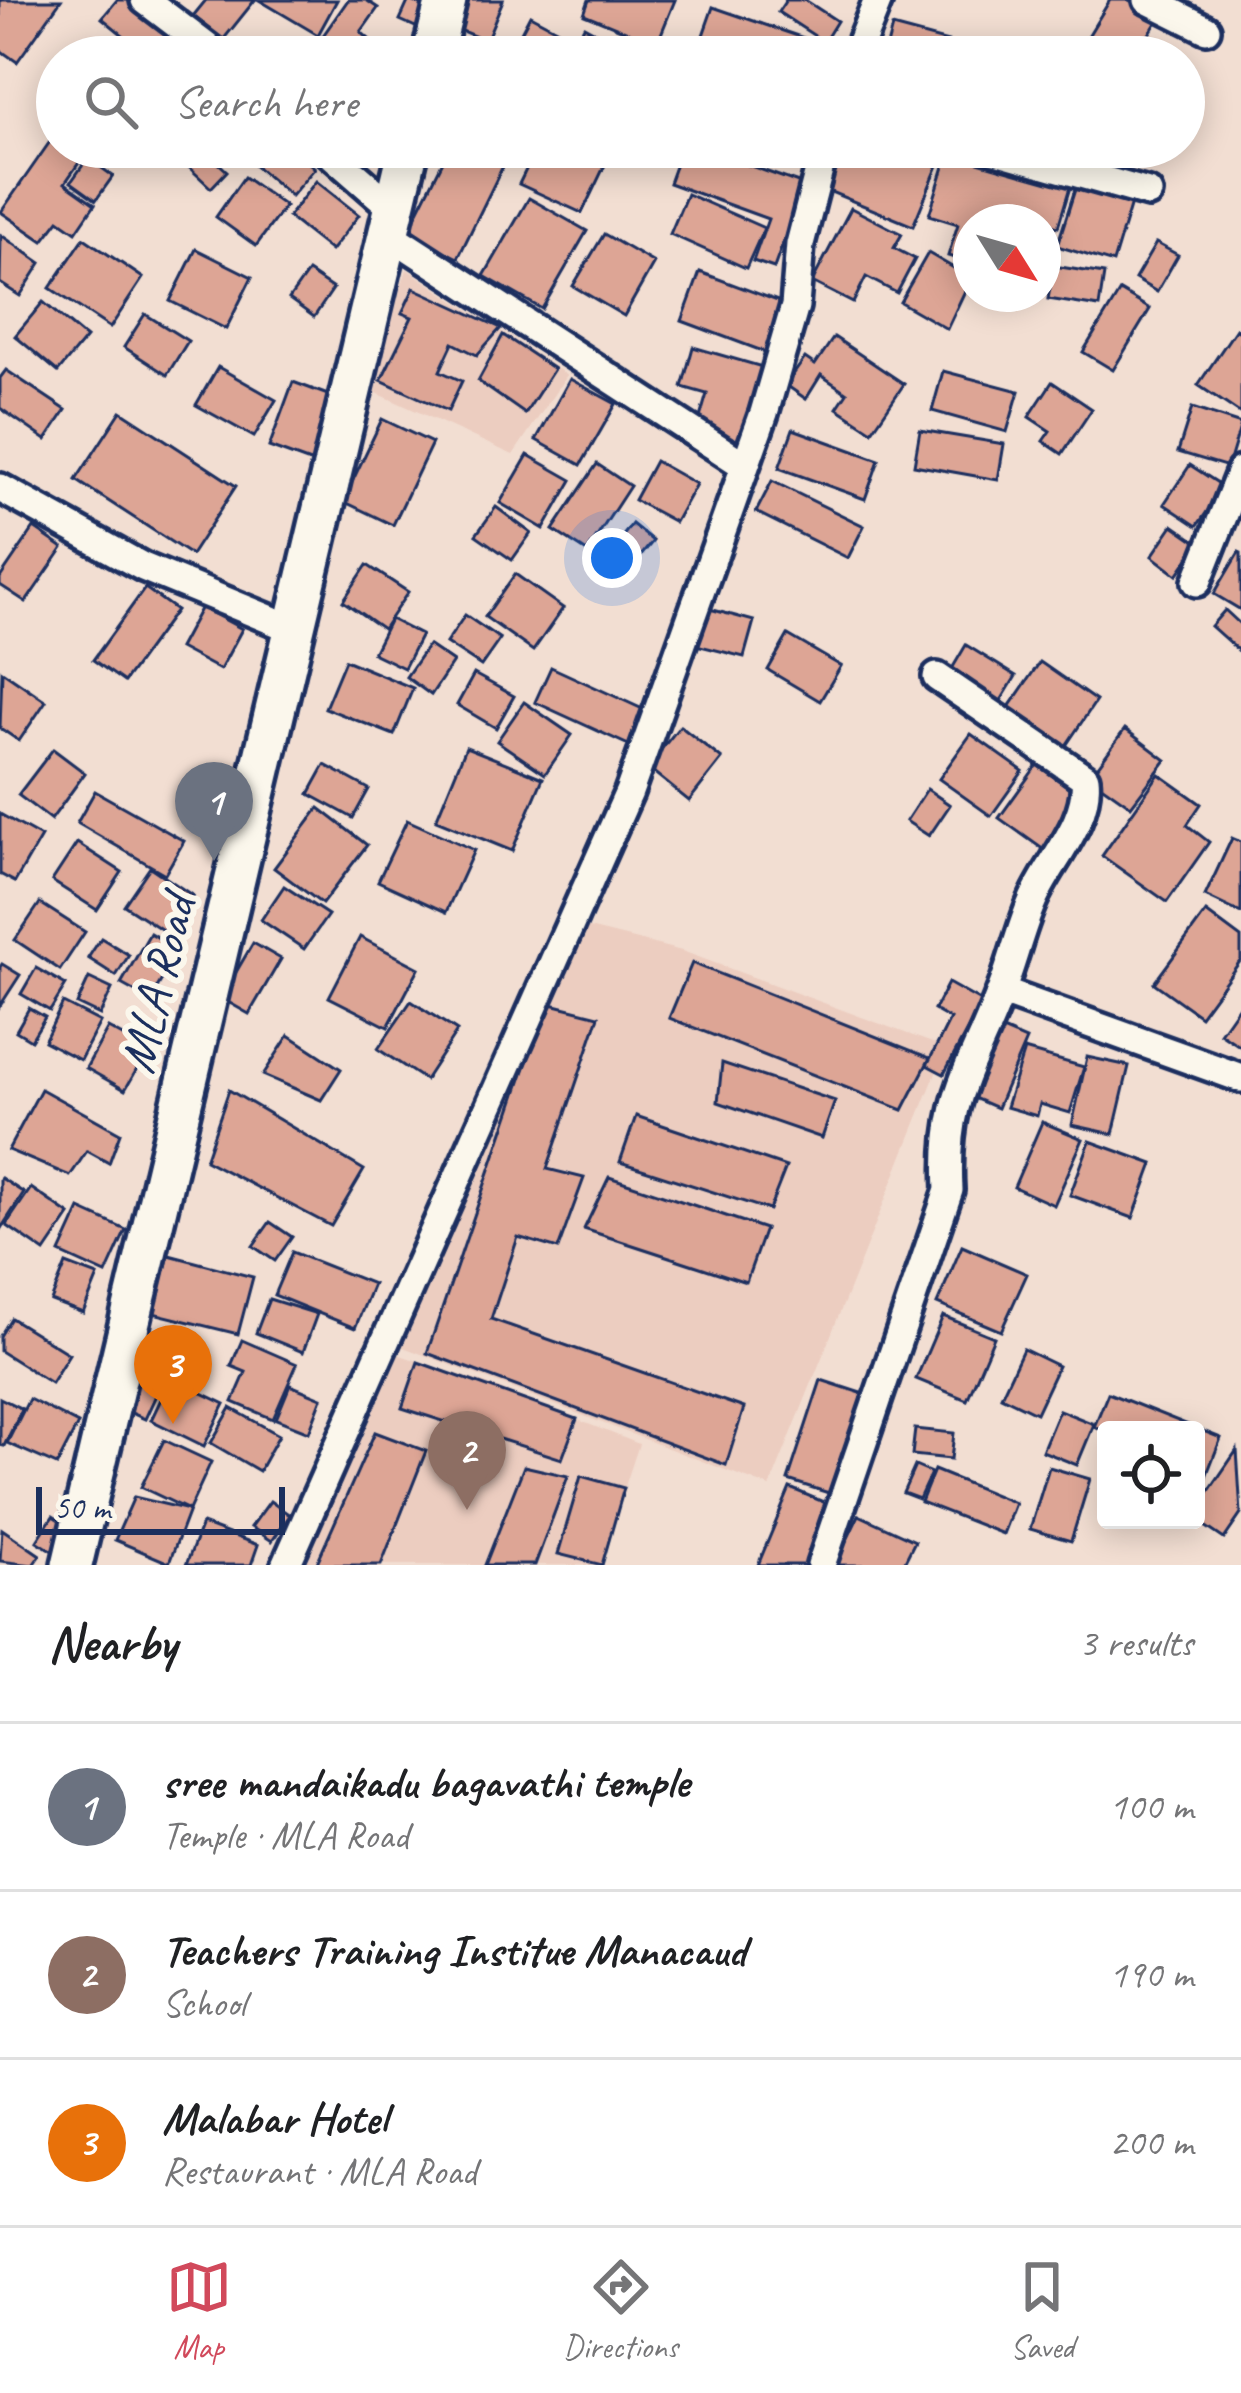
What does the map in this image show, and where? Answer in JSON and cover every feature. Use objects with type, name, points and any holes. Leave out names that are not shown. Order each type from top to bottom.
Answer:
[{"type":"street","points":[[146,0],[196,36]]},
{"type":"street","points":[[184,26],[199,0]]},
{"type":"street","points":[[437,36],[446,0]]},
{"type":"street","points":[[863,36],[878,0]]},
{"type":"street","points":[[1148,0],[1206,29]]},
{"type":"street","points":[[342,168],[392,222],[744,465]]},
{"type":"street","name":"MLA Road","points":[[72,1565],[404,168]]},
{"type":"street","points":[[286,1565],[600,864],[708,578],[795,306],[800,244],[820,168]]},
{"type":"street","points":[[1059,168],[1148,193]]},
{"type":"street","points":[[1197,582],[1241,471]]},
{"type":"street","points":[[0,488],[142,567],[296,630]]},
{"type":"street","points":[[821,1565],[949,1190],[946,1143],[953,1097],[1002,992],[1032,901],[1087,800],[1085,778],[937,677]]},
{"type":"street","points":[[1002,992],[1241,1078]]},
{"type":"shaded area","points":[[407,269],[567,375],[513,455],[368,389]]},
{"type":"shaded area","points":[[581,926],[682,951],[946,1048],[770,1487],[398,1345]]},
{"type":"shaded area","points":[[388,1351],[639,1444],[599,1565],[291,1565]]},
{"type":"building","points":[[0,0],[61,0],[17,62],[0,50]]},
{"type":"building","points":[[117,0],[138,0],[182,36],[124,36],[102,18]]},
{"type":"building","points":[[206,0],[255,0],[226,36],[218,36],[193,16]]},
{"type":"building","points":[[259,0],[337,0],[318,35]]},
{"type":"building","points":[[348,0],[366,0],[378,8],[361,32],[366,36],[323,36]]},
{"type":"building","points":[[409,0],[429,8],[420,29],[400,20]]},
{"type":"building","points":[[469,0],[503,0],[488,36],[457,29]]},
{"type":"building","points":[[589,0],[675,0],[660,36],[638,36],[584,14]]},
{"type":"building","points":[[786,0],[805,0],[837,21],[828,36],[815,36],[778,12]]},
{"type":"building","points":[[1110,0],[1129,0],[1159,18],[1148,36],[1088,36]]},
{"type":"building","points":[[713,7],[798,36],[703,36]]},
{"type":"building","points":[[530,15],[560,31],[557,36],[519,36]]},
{"type":"building","points":[[584,26],[602,36],[579,36]]},
{"type":"building","points":[[892,27],[926,36],[890,36]]},
{"type":"building","points":[[36,162],[36,168],[75,168],[65,183],[95,204],[76,232],[59,220],[43,241],[1,212]]},
{"type":"building","points":[[81,168],[102,168],[113,176],[96,200],[71,182]]},
{"type":"building","points":[[190,168],[227,171],[211,188]]},
{"type":"building","points":[[258,168],[315,168],[291,196]]},
{"type":"building","points":[[440,168],[502,168],[458,258],[407,233]]},
{"type":"building","points":[[527,168],[604,168],[582,213],[519,184]]},
{"type":"building","points":[[674,168],[757,168],[804,185],[774,268],[753,261],[768,219],[669,183]]},
{"type":"building","points":[[829,168],[937,168],[913,226],[821,188]]},
{"type":"building","points":[[944,168],[1043,168],[1073,177],[1061,217],[1061,204],[953,204],[953,222],[929,215]]},
{"type":"building","points":[[244,177],[285,206],[256,246],[216,217]]},
{"type":"building","points":[[316,181],[359,215],[331,251],[288,217]]},
{"type":"building","points":[[1077,183],[1132,200],[1113,263],[1061,247]]},
{"type":"building","points":[[687,194],[764,228],[746,268],[670,234]]},
{"type":"building","points":[[529,198],[587,231],[542,309],[484,276]]},
{"type":"building","points":[[851,208],[902,234],[894,248],[915,259],[897,293],[866,277],[853,303],[812,282]]},
{"type":"building","points":[[604,234],[654,263],[624,316],[573,286]]},
{"type":"building","points":[[1,235],[41,263],[20,296],[0,283]]},
{"type":"building","points":[[84,238],[143,278],[110,328],[50,288]]},
{"type":"building","points":[[1156,243],[1178,255],[1157,292],[1135,279]]},
{"type":"building","points":[[196,249],[252,277],[226,329],[170,301]]},
{"type":"building","points":[[928,253],[953,268],[955,312],[947,329],[900,302]]},
{"type":"building","points":[[1061,267],[1104,274],[1099,307],[1061,301]]},
{"type":"building","points":[[308,272],[333,289],[314,317],[289,299]]},
{"type":"building","points":[[700,272],[783,303],[765,352],[682,321]]},
{"type":"building","points":[[414,288],[501,328],[477,355],[453,343],[440,371],[462,381],[448,411],[381,380],[412,317],[402,313]]},
{"type":"building","points":[[1120,291],[1150,309],[1113,370],[1083,352]]},
{"type":"building","points":[[43,302],[86,338],[58,372],[15,336]]},
{"type":"building","points":[[145,314],[188,341],[167,375],[124,347]]},
{"type":"building","points":[[1236,329],[1241,333],[1241,414],[1198,385]]},
{"type":"building","points":[[503,335],[554,369],[525,414],[478,381]]},
{"type":"building","points":[[834,337],[904,384],[872,431],[837,408],[847,393],[821,375],[806,399],[786,385],[805,358],[815,365]]},
{"type":"building","points":[[693,347],[766,368],[744,442],[697,428],[707,394],[682,387]]},
{"type":"building","points":[[218,367],[276,400],[254,437],[196,405]]},
{"type":"building","points":[[6,370],[66,410],[46,440],[0,408],[0,378]]},
{"type":"building","points":[[943,371],[1019,391],[1007,432],[932,411]]},
{"type":"building","points":[[570,379],[616,404],[581,465],[536,440]]},
{"type":"building","points":[[293,382],[344,401],[321,466],[269,447]]},
{"type":"building","points":[[1052,382],[1092,409],[1062,454],[1043,441],[1050,431],[1029,417]]},
{"type":"building","points":[[1192,408],[1241,424],[1228,467],[1178,452]]},
{"type":"building","points":[[121,411],[236,486],[191,555],[76,480]]},
{"type":"building","points":[[382,419],[432,443],[393,525],[343,501]]},
{"type":"building","points":[[793,429],[879,460],[865,499],[779,468]]},
{"type":"building","points":[[920,430],[1004,444],[998,480],[914,465]]},
{"type":"building","points":[[528,455],[572,480],[544,529],[500,503]]},
{"type":"building","points":[[655,461],[696,484],[675,522],[634,500]]},
{"type":"building","points":[[597,464],[630,486],[587,552],[553,530]]},
{"type":"building","points":[[1190,465],[1224,487],[1197,526],[1164,504]]},
{"type":"building","points":[[772,481],[864,526],[848,558],[756,512]]},
{"type":"building","points":[[496,507],[531,533],[512,560],[476,535]]},
{"type":"building","points":[[632,524],[653,541],[632,567],[612,550]]},
{"type":"building","points":[[1173,525],[1199,543],[1177,575],[1152,556]]},
{"type":"building","points":[[34,528],[63,548],[26,602],[0,585],[0,578]]},
{"type":"building","points":[[1241,553],[1241,610],[1214,594]]},
{"type":"building","points":[[367,565],[408,592],[383,629],[343,601]]},
{"type":"building","points":[[515,574],[563,608],[533,651],[485,617]]},
{"type":"building","points":[[145,588],[176,610],[124,682],[93,660]]},
{"type":"building","points":[[201,607],[242,629],[220,670],[179,648]]},
{"type":"building","points":[[706,608],[754,621],[744,657],[696,645]]},
{"type":"building","points":[[1225,610],[1241,625],[1241,653],[1211,626]]},
{"type":"building","points":[[465,615],[500,639],[481,666],[446,643]]},
{"type":"building","points":[[390,619],[421,635],[404,668],[373,653]]},
{"type":"building","points":[[788,635],[841,666],[820,701],[768,670]]},
{"type":"building","points":[[428,645],[453,662],[431,695],[406,677]]},
{"type":"building","points":[[966,645],[1016,676],[996,709],[946,679]]},
{"type":"building","points":[[345,660],[413,688],[394,735],[325,708]]},
{"type":"building","points":[[1040,662],[1096,701],[1063,750],[1007,710]]},
{"type":"building","points":[[551,667],[649,712],[633,747],[535,702]]},
{"type":"building","points":[[2,671],[46,701],[19,741],[0,728]]},
{"type":"building","points":[[474,674],[514,696],[496,728],[457,705]]},
{"type":"building","points":[[524,702],[572,735],[545,774],[497,741]]},
{"type":"building","points":[[680,726],[722,759],[689,801],[647,767]]},
{"type":"building","points":[[1125,729],[1166,760],[1131,806],[1090,777]]},
{"type":"building","points":[[971,734],[1023,771],[991,816],[939,779]]},
{"type":"building","points":[[466,747],[543,778],[512,851],[436,820]]},
{"type":"building","points":[[53,749],[85,773],[51,820],[18,795]]},
{"type":"building","points":[[325,765],[369,789],[353,818],[309,794]]},
{"type":"building","points":[[1037,765],[1082,797],[1044,850],[999,818]]},
{"type":"building","points":[[1159,774],[1201,804],[1187,825],[1209,842],[1167,902],[1102,856]]},
{"type":"building","points":[[927,789],[950,805],[929,836],[906,821]]},
{"type":"building","points":[[95,791],[184,841],[165,874],[77,823]]},
{"type":"building","points":[[319,808],[367,845],[322,904],[274,868]]},
{"type":"building","points":[[0,814],[41,837],[15,882],[0,874]]},
{"type":"building","points":[[407,820],[474,850],[446,912],[378,881]]},
{"type":"building","points":[[1232,838],[1241,842],[1241,913],[1205,896]]},
{"type":"building","points":[[77,843],[122,872],[97,910],[52,881]]},
{"type":"building","points":[[150,867],[193,896],[167,933],[124,905]]},
{"type":"building","points":[[284,886],[328,915],[304,949],[261,920]]},
{"type":"building","points":[[40,903],[85,932],[60,970],[15,940]]},
{"type":"building","points":[[1206,912],[1241,938],[1241,960],[1200,1016],[1154,983]]},
{"type":"building","points":[[150,933],[179,950],[150,1000],[121,984]]},
{"type":"building","points":[[360,937],[419,968],[388,1027],[329,997]]},
{"type":"building","points":[[101,938],[129,955],[116,976],[88,958]]},
{"type":"building","points":[[253,943],[281,959],[249,1014],[221,998]]},
{"type":"building","points":[[692,963],[930,1058],[903,1110],[669,1018]]},
{"type":"building","points":[[0,967],[20,975],[0,1006]]},
{"type":"building","points":[[36,968],[66,985],[50,1011],[21,994]]},
{"type":"building","points":[[89,978],[112,989],[100,1015],[77,1004]]},
{"type":"building","points":[[948,983],[982,1002],[944,1074],[927,1065],[950,1019],[934,1010]]},
{"type":"building","points":[[411,1001],[457,1031],[425,1080],[378,1049]]},
{"type":"building","points":[[63,1003],[100,1022],[80,1060],[44,1041]]},
{"type":"building","points":[[547,1003],[599,1016],[547,1169],[584,1178],[558,1249],[518,1237],[491,1319],[744,1408],[726,1465],[427,1353]]},
{"type":"building","points":[[1241,1003],[1241,1047],[1220,1033]]},
{"type":"building","points":[[29,1008],[45,1017],[31,1040],[16,1031]]},
{"type":"building","points":[[991,1025],[1026,1040],[997,1108],[962,1093]]},
{"type":"building","points":[[108,1028],[148,1050],[125,1090],[86,1068]]},
{"type":"building","points":[[289,1035],[341,1069],[321,1100],[263,1075]]},
{"type":"building","points":[[1024,1050],[1084,1067],[1070,1113],[1040,1104],[1037,1116],[1006,1107]]},
{"type":"building","points":[[1087,1057],[1129,1066],[1113,1134],[1072,1125]]},
{"type":"building","points":[[722,1063],[835,1101],[822,1138],[718,1102]]},
{"type":"building","points":[[41,1089],[120,1133],[109,1163],[87,1151],[70,1176],[8,1150]]},
{"type":"building","points":[[229,1090],[364,1170],[331,1226],[205,1160]]},
{"type":"building","points":[[636,1116],[786,1167],[769,1210],[620,1162]]},
{"type":"building","points":[[1042,1122],[1083,1139],[1054,1205],[1014,1187]]},
{"type":"building","points":[[1090,1141],[1153,1164],[1133,1218],[1070,1195]]},
{"type":"building","points":[[609,1177],[765,1229],[746,1282],[584,1229]]},
{"type":"building","points":[[0,1179],[24,1193],[0,1230]]},
{"type":"building","points":[[31,1188],[70,1215],[45,1252],[6,1225]]},
{"type":"building","points":[[80,1209],[126,1230],[106,1274],[60,1253]]},
{"type":"building","points":[[270,1222],[292,1237],[275,1261],[253,1246]]},
{"type":"building","points":[[962,1246],[1027,1274],[1001,1331],[937,1304]]},
{"type":"building","points":[[292,1252],[373,1284],[355,1328],[274,1295]]},
{"type":"building","points":[[169,1255],[253,1277],[238,1334],[153,1313]]},
{"type":"building","points":[[66,1264],[98,1276],[83,1313],[51,1301]]},
{"type":"building","points":[[269,1299],[317,1314],[303,1352],[256,1333]]},
{"type":"building","points":[[943,1316],[994,1337],[967,1400],[916,1379]]},
{"type":"building","points":[[11,1318],[69,1354],[51,1383],[0,1351],[0,1336]]},
{"type":"building","points":[[242,1340],[297,1364],[273,1419],[233,1402],[246,1372],[231,1366]]},
{"type":"building","points":[[1023,1349],[1058,1366],[1036,1413],[1001,1396]]},
{"type":"building","points":[[418,1362],[577,1419],[562,1459],[402,1408]]},
{"type":"building","points":[[142,1363],[166,1373],[145,1419],[122,1409]]},
{"type":"building","points":[[171,1378],[225,1404],[204,1446],[151,1420]]},
{"type":"building","points":[[821,1380],[864,1394],[832,1494],[788,1480]]},
{"type":"building","points":[[290,1385],[322,1398],[309,1432],[276,1419]]},
{"type":"building","points":[[1108,1393],[1178,1421],[1097,1421],[1094,1427]]},
{"type":"building","points":[[0,1398],[22,1409],[4,1446],[0,1445]]},
{"type":"building","points":[[29,1399],[78,1424],[57,1465],[7,1443]]},
{"type":"building","points":[[231,1408],[279,1435],[259,1471],[211,1443]]},
{"type":"building","points":[[1059,1410],[1094,1424],[1077,1465],[1042,1451]]},
{"type":"building","points":[[915,1429],[954,1433],[951,1459],[912,1455]]},
{"type":"building","points":[[375,1432],[426,1451],[381,1565],[316,1565]]},
{"type":"building","points":[[1205,1432],[1221,1438],[1205,1479]]},
{"type":"building","points":[[164,1440],[211,1462],[189,1510],[141,1487]]},
{"type":"building","points":[[1237,1450],[1241,1514],[1224,1539],[1205,1526],[1205,1497]]},
{"type":"building","points":[[524,1466],[568,1476],[535,1565],[485,1565]]},
{"type":"building","points":[[915,1466],[931,1473],[919,1499],[903,1493]]},
{"type":"building","points":[[1049,1467],[1090,1479],[1071,1541],[1030,1529]]},
{"type":"building","points":[[934,1470],[1015,1503],[1003,1534],[921,1502]]},
{"type":"building","points":[[581,1476],[624,1488],[602,1565],[558,1554]]},
{"type":"building","points":[[790,1488],[838,1508],[814,1565],[758,1565]]},
{"type":"building","points":[[134,1497],[189,1510],[169,1563],[115,1540]]},
{"type":"building","points":[[270,1501],[290,1515],[272,1541],[251,1527]]},
{"type":"building","points":[[859,1515],[915,1541],[903,1565],[835,1565]]},
{"type":"building","points":[[53,1516],[70,1527],[54,1552],[37,1541]]},
{"type":"building","points":[[202,1524],[258,1545],[251,1565],[186,1565]]},
{"type":"building","points":[[2,1529],[40,1555],[33,1565],[0,1561]]},
{"type":"place","name":"sree mandaikadu bagavathi temple","points":[[214,861]]},
{"type":"place","name":"Malabar Hotel","points":[[173,1424]]},
{"type":"place","name":"Teachers Training Institue Manacaud","points":[[467,1510]]}]
